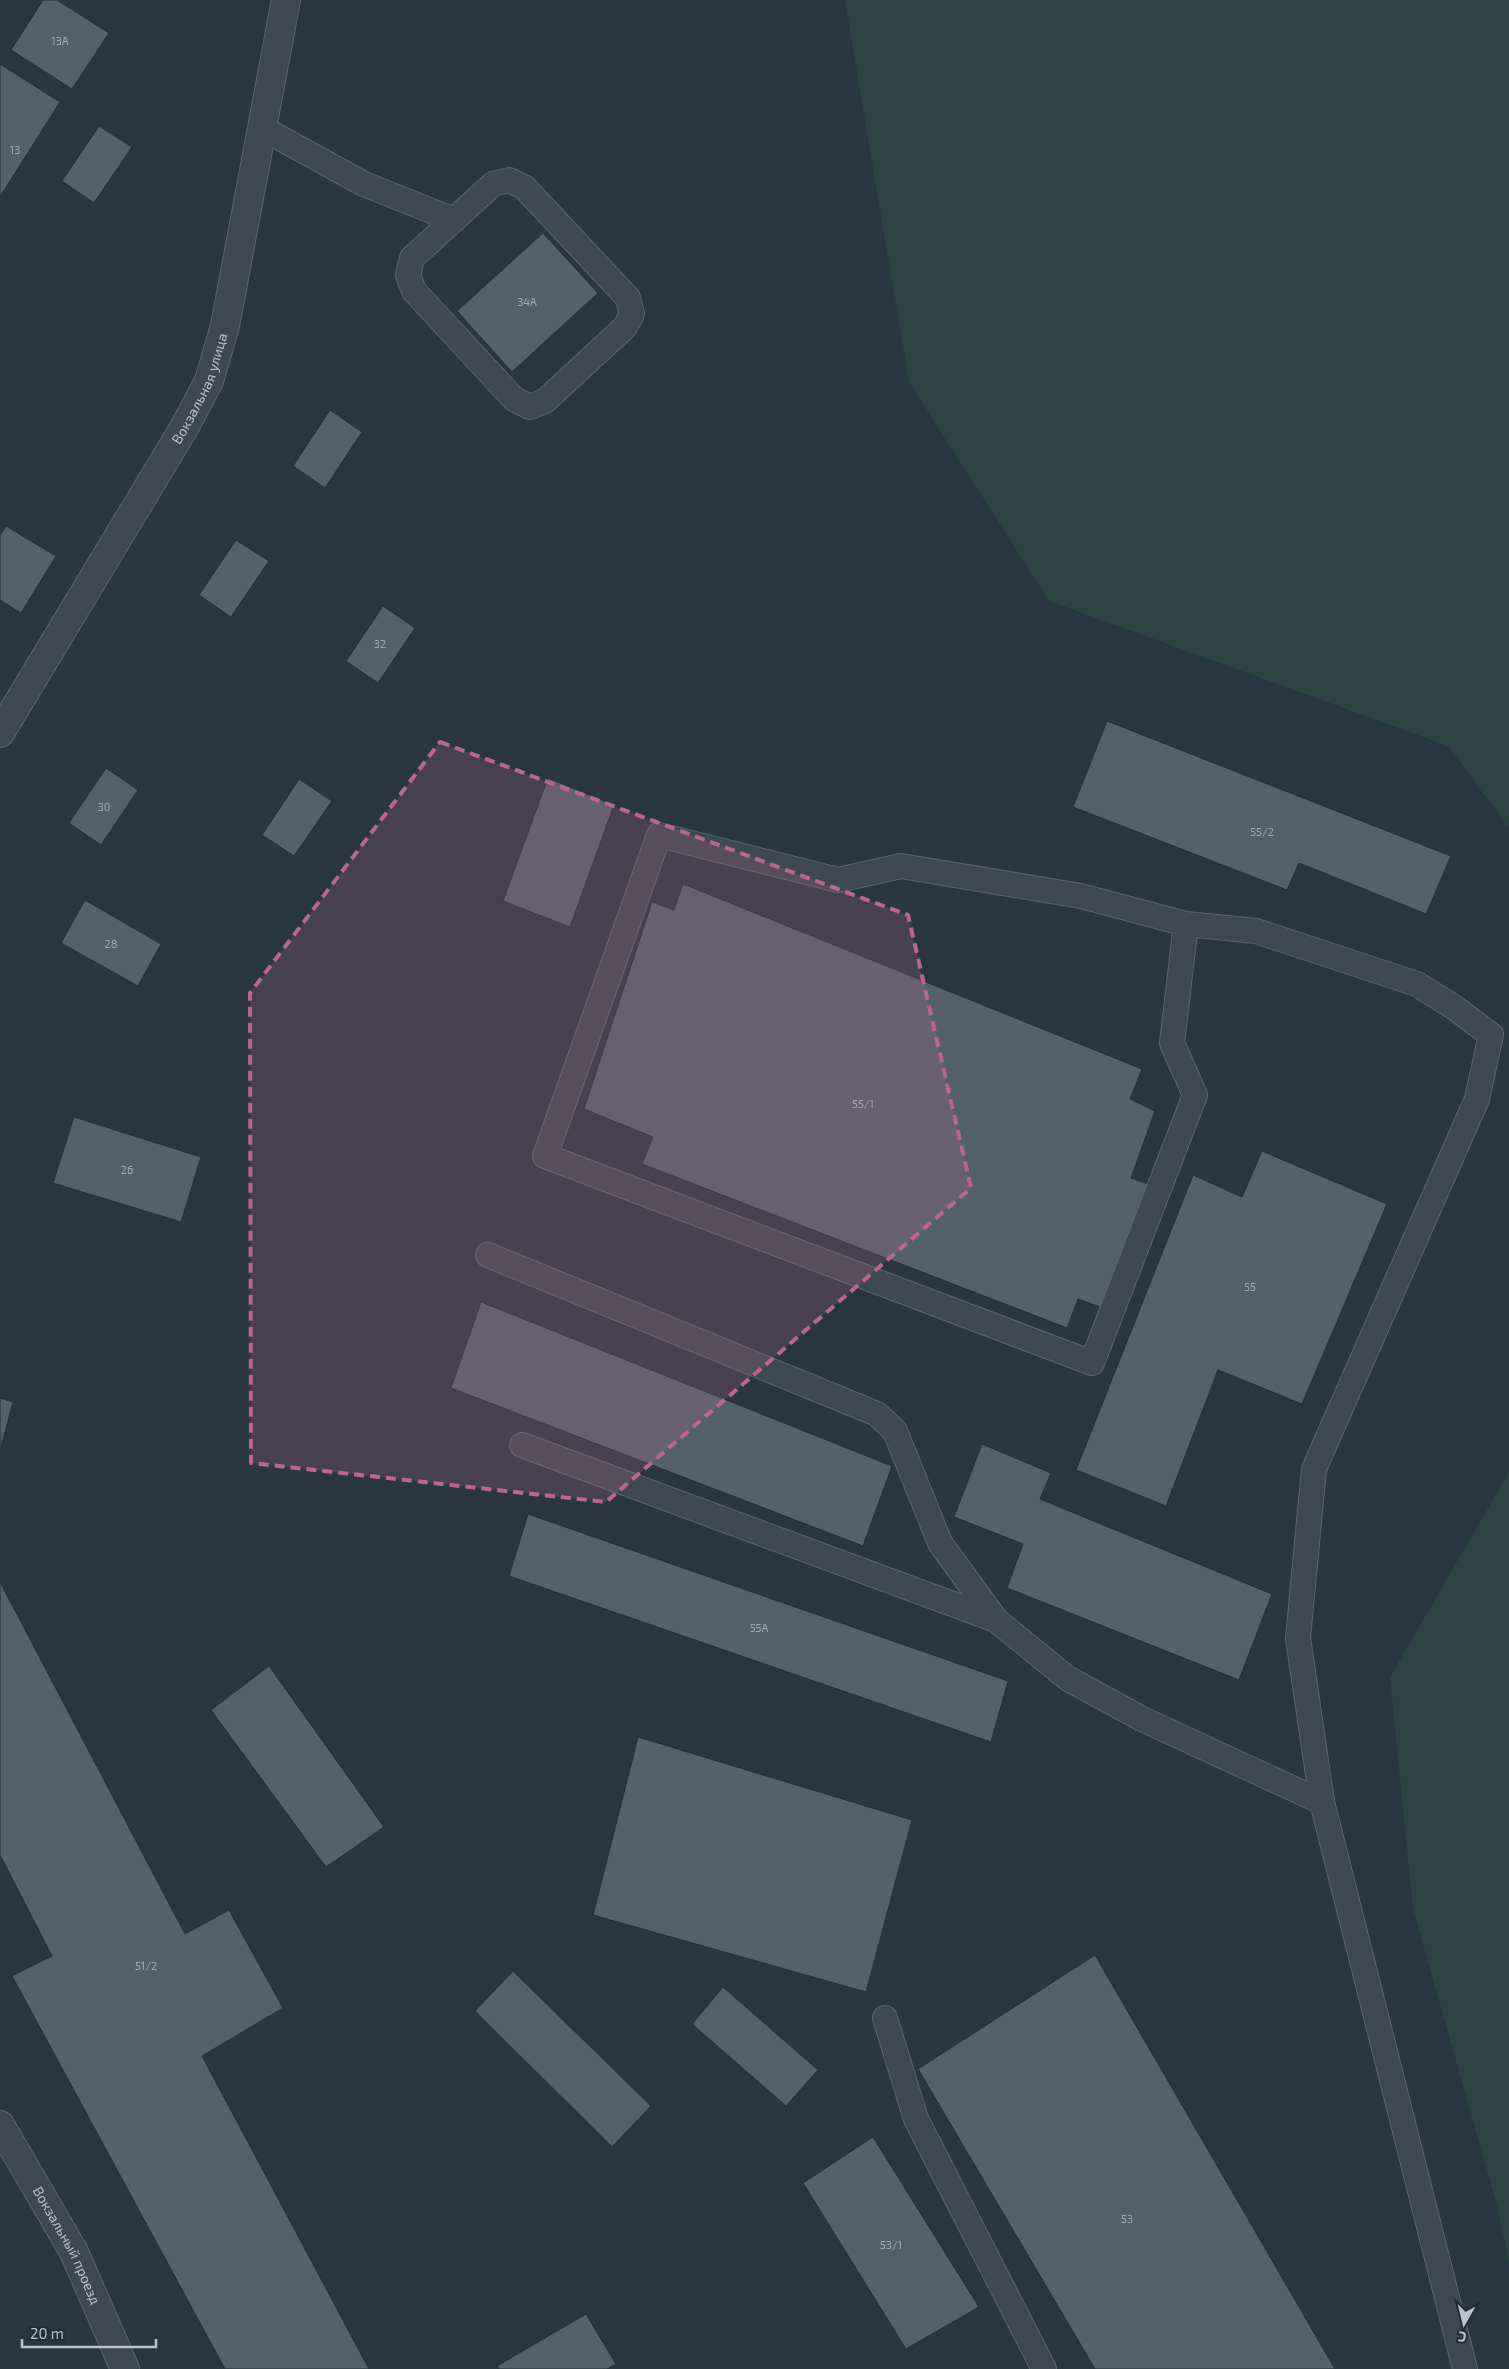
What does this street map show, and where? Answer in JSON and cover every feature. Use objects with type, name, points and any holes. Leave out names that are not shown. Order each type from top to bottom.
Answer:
[{"type":"street","name":"Вокзальная улица","points":[[0,733],[178,437],[209,381],[225,326],[286,0]]},
{"type":"street","name":"Вокзальный проезд","points":[[0,2125],[74,2252],[125,2369]]},
{"type":"lane","points":[[262,128],[364,184],[454,220]]},
{"type":"lane","points":[[509,180],[524,187],[628,298],[632,314],[625,327],[545,401],[530,407],[514,399],[414,291],[408,275],[412,258],[454,220],[493,184],[509,180]]},
{"type":"lane","points":[[1186,924],[1172,1043],[1195,1095],[1092,1363],[545,1156],[659,835],[838,880],[901,866],[1080,896],[1186,924],[1256,931],[1417,984],[1455,1008],[1491,1035],[1477,1099],[1314,1469],[1298,1638],[1322,1802],[1465,2369]]},
{"type":"lane","points":[[488,1255],[877,1414],[895,1431],[940,1543],[996,1620],[1067,1678],[1142,1719],[1322,1802]]},
{"type":"lane","points":[[522,1445],[996,1620]]},
{"type":"lane","points":[[885,2018],[916,2119],[1044,2369]]},
{"type":"highlighted area","points":[[440,742],[908,915],[971,1188],[606,1502],[251,1463],[250,993]]},
{"type":"green space","points":[[845,0],[1509,0],[1509,828],[1448,746],[1049,601],[909,382]]},
{"type":"green space","points":[[1509,1472],[1509,2263],[1496,2202],[1413,1909],[1390,1677]]},
{"type":"building","points":[[43,0],[57,0],[109,33],[72,89],[11,50]]},
{"type":"building","points":[[0,64],[60,102],[0,197]]},
{"type":"building","points":[[99,126],[132,147],[94,203],[62,181]]},
{"type":"building","points":[[543,233],[598,293],[512,372],[457,311]]},
{"type":"building","points":[[330,410],[362,432],[325,488],[293,466]]},
{"type":"building","points":[[6,526],[56,556],[21,613],[0,600],[0,535]]},
{"type":"building","points":[[236,540],[269,561],[231,617],[199,595]]},
{"type":"building","points":[[383,606],[415,628],[378,683],[346,661]]},
{"type":"building","points":[[1107,721],[1451,856],[1426,914],[1299,863],[1287,890],[1073,807]]},
{"type":"building","points":[[106,768],[138,790],[101,845],[69,823]]},
{"type":"building","points":[[548,778],[614,805],[570,927],[503,901]]},
{"type":"building","points":[[299,779],[332,801],[294,856],[262,835]]},
{"type":"building","points":[[683,884],[1142,1069],[1130,1099],[1155,1111],[1131,1178],[1151,1185],[1103,1308],[1078,1299],[1067,1328],[642,1164],[653,1137],[584,1109],[652,902],[674,910]]},
{"type":"building","points":[[85,900],[161,944],[138,986],[61,943]]},
{"type":"building","points":[[74,1117],[201,1157],[181,1222],[53,1183]]},
{"type":"building","points":[[1262,1151],[1387,1204],[1302,1404],[1218,1370],[1166,1506],[1076,1470],[1193,1175],[1242,1197]]},
{"type":"building","points":[[481,1302],[892,1466],[863,1546],[451,1388]]},
{"type":"building","points":[[0,1398],[13,1402],[0,1451]]},
{"type":"building","points":[[982,1444],[1051,1473],[1040,1499],[1272,1594],[1239,1680],[1007,1588],[1023,1544],[954,1517]]},
{"type":"building","points":[[528,1514],[1008,1681],[991,1742],[509,1576]]},
{"type":"building","points":[[0,1582],[185,1934],[229,1910],[283,2008],[202,2056],[369,2369],[225,2369],[12,1976],[52,1956],[0,1855]]},
{"type":"building","points":[[269,1666],[384,1827],[326,1867],[211,1710]]},
{"type":"building","points":[[638,1737],[912,1820],[866,1992],[593,1915]]},
{"type":"building","points":[[1095,1955],[1335,2369],[1095,2369],[918,2069]]},
{"type":"building","points":[[513,1971],[651,2106],[612,2147],[475,2011]]},
{"type":"building","points":[[723,1987],[818,2070],[786,2106],[692,2024]]},
{"type":"building","points":[[873,2137],[979,2307],[906,2349],[803,2183]]},
{"type":"building","points":[[586,2314],[616,2364],[607,2369],[499,2369],[497,2366]]}]
